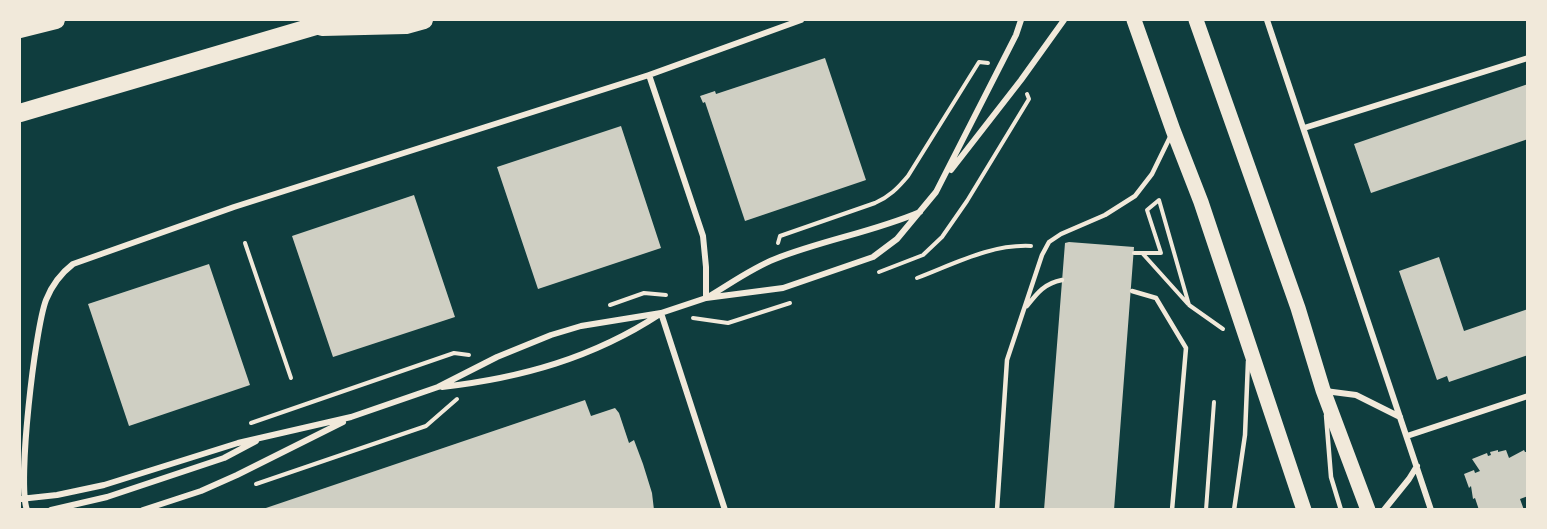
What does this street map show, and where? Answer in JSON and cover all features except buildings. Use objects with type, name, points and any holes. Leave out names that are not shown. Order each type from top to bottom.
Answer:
[{"type":"highway","points":[[20,29],[56,20]]},
{"type":"highway","points":[[20,113],[336,20]]},
{"type":"highway","points":[[314,27],[406,26],[424,20]]},
{"type":"main road","points":[[1134,20],[1201,202],[1304,510]]},
{"type":"main road","points":[[1196,20],[1298,308],[1323,390],[1368,510]]},
{"type":"street","points":[[27,510],[22,499],[25,446],[40,324],[53,284],[73,264],[234,207],[649,75],[801,20]]},
{"type":"street","points":[[944,179],[1021,20]]},
{"type":"street","points":[[22,499],[57,495],[104,484],[210,451],[351,417],[438,387],[497,357],[581,326],[661,313],[706,298],[783,288],[873,257],[897,239],[920,211],[1064,20]]},
{"type":"street","points":[[1267,20],[1431,510]]},
{"type":"street","points":[[1304,128],[1527,58]]},
{"type":"street","points":[[649,75],[703,236],[706,298]]},
{"type":"street","points":[[706,298],[774,259],[801,249],[879,228],[920,211]]},
{"type":"street","points":[[438,387],[504,377],[579,356],[630,333],[661,313]]},
{"type":"street","points":[[661,313],[725,510]]},
{"type":"street","points":[[1323,390],[1356,395],[1400,417]]},
{"type":"street","points":[[1407,436],[1527,396]]},
{"type":"street","points":[[143,510],[237,476],[351,417]]},
{"type":"street","points":[[51,510],[107,497],[224,458],[261,438]]},
{"type":"street","points":[[1384,510],[1417,466]]},
{"type":"lane","points":[[997,510],[1007,360],[1042,255],[1049,242],[1061,234],[1105,215],[1135,196],[1152,174],[1173,130]]},
{"type":"lane","points":[[1023,311],[1036,293],[1050,282],[1062,280]]},
{"type":"lane","points":[[1131,291],[1156,298],[1186,348],[1172,510]]},
{"type":"lane","points":[[1234,510],[1245,435],[1249,343]]},
{"type":"lane","points":[[1323,390],[1331,477],[1341,510]]},
{"type":"path","points":[[774,259],[780,236],[886,199],[908,176],[979,62],[1000,65]]},
{"type":"path","points":[[1134,253],[1161,253],[1147,210],[1159,201],[1189,305]]},
{"type":"path","points":[[245,243],[291,378]]},
{"type":"path","points":[[917,278],[992,249],[1017,246]]},
{"type":"path","points":[[1142,253],[1189,305],[1223,329]]},
{"type":"path","points":[[247,424],[454,353],[497,357]]},
{"type":"path","points":[[247,487],[426,426],[476,383]]},
{"type":"path","points":[[1206,510],[1214,402]]}]
